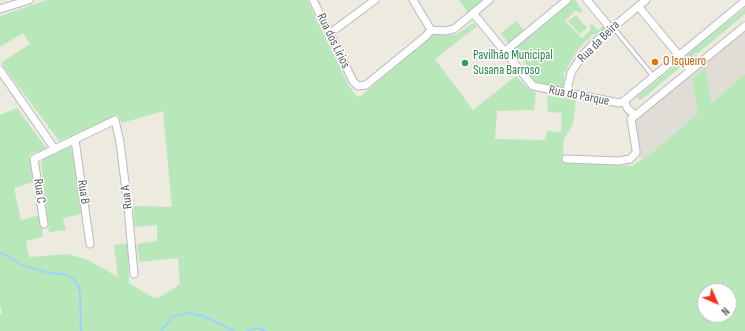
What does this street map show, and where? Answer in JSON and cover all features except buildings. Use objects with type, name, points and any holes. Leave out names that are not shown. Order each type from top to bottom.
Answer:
[{"type":"street","points":[[0,9],[29,0]]},
{"type":"street","name":"Rua dos Lírios","points":[[313,0],[353,81],[358,86],[366,85],[426,36],[431,30]]},
{"type":"street","points":[[329,34],[375,0]]},
{"type":"street","points":[[413,0],[431,30],[445,31],[454,28],[489,0]]},
{"type":"street","points":[[504,52],[567,0]]},
{"type":"street","points":[[587,0],[612,28]]},
{"type":"street","name":"Rua da Beira","points":[[566,94],[569,80],[578,62],[594,43],[646,0]]},
{"type":"street","points":[[635,115],[628,109],[624,101],[678,54],[745,1]]},
{"type":"street","points":[[638,6],[691,70]]},
{"type":"street","name":"Rua do Parque","points":[[473,13],[533,86],[566,94],[616,103],[624,101]]},
{"type":"street","points":[[566,159],[618,161],[630,159],[636,153],[630,121],[635,115],[745,26]]},
{"type":"street","points":[[0,70],[54,148],[75,140]]},
{"type":"street","name":"Rua A","points":[[75,140],[115,120],[120,142],[134,274]]},
{"type":"street","name":"Rua B","points":[[75,140],[90,244]]},
{"type":"street","name":"Rua C","points":[[44,224],[34,159],[54,148]]},
{"type":"lane","points":[[612,28],[653,76]]},
{"type":"shaded area","points":[[745,28],[745,74],[712,103],[704,68],[692,79],[698,113],[653,153],[641,159],[632,120]]},
{"type":"green space","points":[[47,0],[307,0],[349,86],[357,97],[361,96],[434,34],[456,35],[473,23],[477,26],[435,59],[473,110],[516,76],[528,88],[536,93],[534,110],[497,111],[495,139],[545,140],[547,131],[561,132],[562,113],[548,112],[547,96],[576,100],[573,124],[563,141],[564,162],[632,166],[653,152],[698,113],[692,79],[705,67],[712,103],[745,74],[745,331],[0,331],[0,314],[2,314],[0,305],[0,115],[17,108],[46,148],[29,155],[33,182],[14,188],[21,220],[41,215],[43,237],[26,241],[29,257],[68,254],[88,260],[118,277],[114,245],[128,243],[129,283],[152,297],[159,298],[180,284],[178,258],[139,262],[137,244],[157,241],[157,225],[135,227],[133,206],[172,207],[163,111],[122,123],[118,115],[59,141],[1,63],[30,44],[23,33],[0,47],[0,16]]},
{"type":"green space","points":[[459,0],[485,0],[468,13]]},
{"type":"green space","points":[[570,0],[575,0],[583,11],[581,13],[575,11],[565,21],[582,38],[591,30],[590,25],[592,24],[598,30],[603,26],[605,28],[601,33],[592,35],[579,48],[563,75],[565,79],[562,88],[560,89],[536,84],[529,78],[532,72],[513,48]]},
{"type":"green space","points":[[745,8],[745,14],[691,59],[687,58],[687,54]]},
{"type":"green space","points":[[576,15],[587,28],[580,34],[568,21]]},
{"type":"green space","points":[[516,21],[525,32],[509,44],[501,33]]},
{"type":"green space","points":[[677,64],[680,64],[679,68],[641,100],[637,99],[638,96]]},
{"type":"green space","points":[[70,147],[73,148],[81,214],[63,218],[66,230],[49,232],[41,163],[43,159]]},
{"type":"waterway","points":[[0,252],[22,265],[45,272],[68,275],[72,278],[78,285],[80,293],[81,331]]},
{"type":"waterway","points":[[161,331],[172,317],[189,313],[203,316],[235,331]]},
{"type":"waterway","points":[[247,331],[258,328],[266,331]]},
{"type":"place","name":"O Isqueiro","points":[[655,62]]},
{"type":"place","name":"Pavilhão Municipal Susana Barroso","points":[[465,63]]}]
